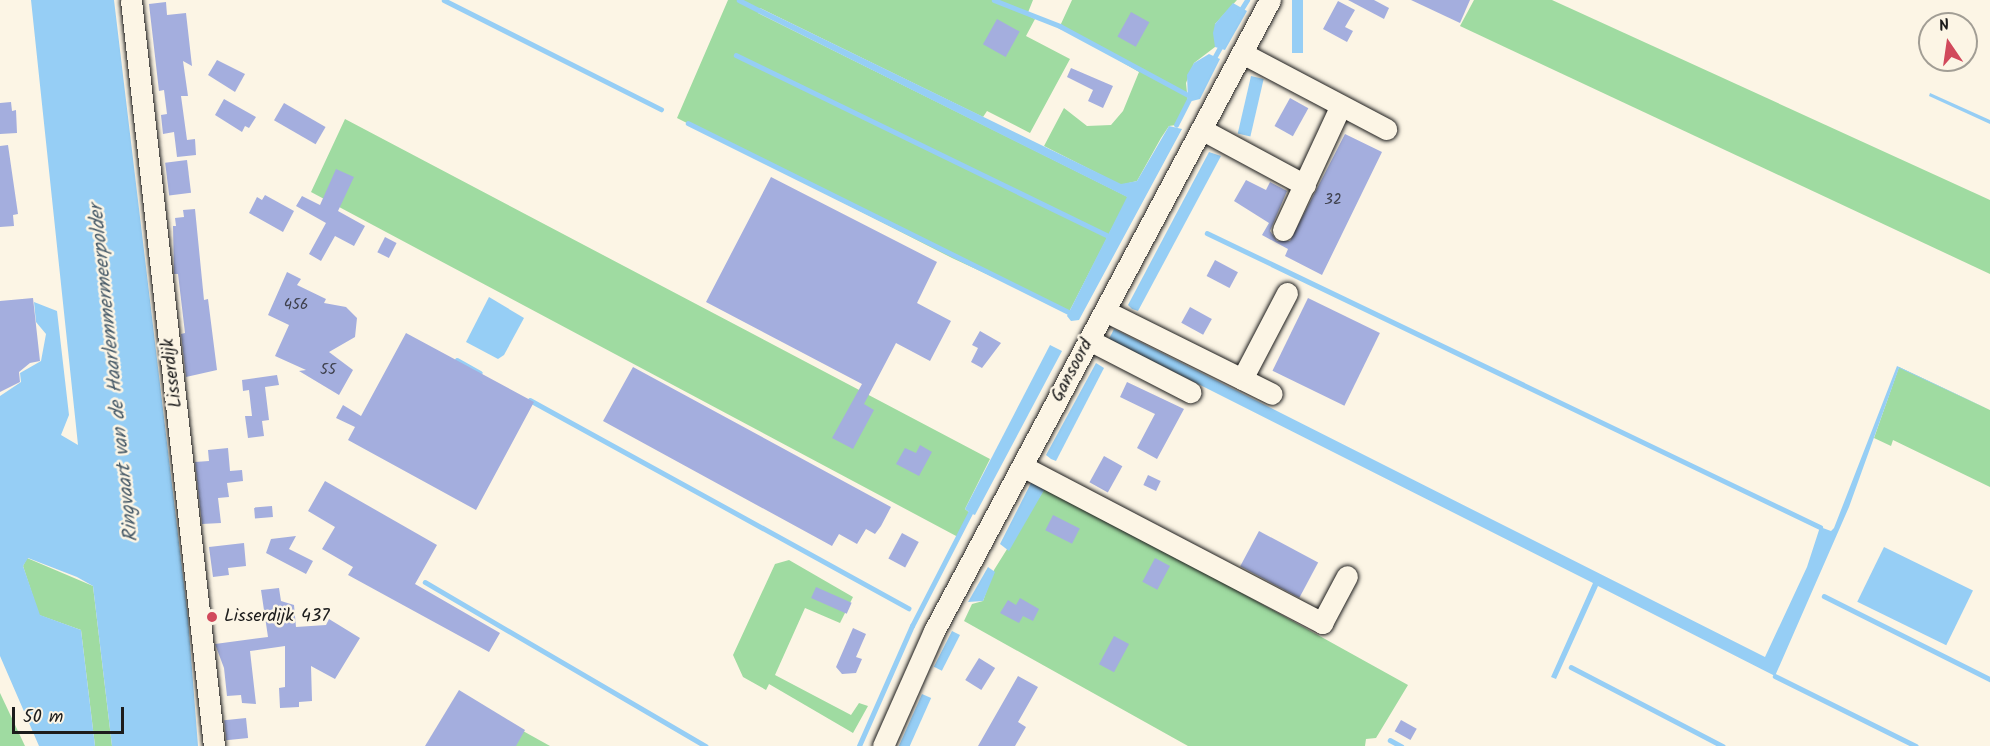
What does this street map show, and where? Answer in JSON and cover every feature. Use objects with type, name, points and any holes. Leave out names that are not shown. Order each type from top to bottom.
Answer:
[{"type":"street","name":"Lisserdijk","points":[[131,0],[214,746]]},
{"type":"street","name":"Gansoord","points":[[883,746],[934,631],[1270,0]]},
{"type":"street","points":[[1242,53],[1386,129]]},
{"type":"street","points":[[1283,230],[1341,106]]},
{"type":"street","points":[[1202,129],[1305,185]]},
{"type":"street","points":[[1242,379],[1287,293]]},
{"type":"street","points":[[1105,311],[1272,394]]},
{"type":"street","points":[[1089,340],[1190,392]]},
{"type":"street","points":[[1022,466],[1322,623],[1347,576]]},
{"type":"green space","points":[[728,0],[1033,0],[1027,15],[1035,19],[1026,36],[1070,59],[1030,133],[987,111],[983,117],[760,8],[758,13],[1128,197],[1069,312],[952,258],[677,118]]},
{"type":"green space","points":[[1072,0],[1237,0],[1215,24],[1215,47],[1194,63],[1186,83],[1188,102],[1176,125],[1169,126],[1161,138],[1137,181],[1121,185],[1044,146],[1064,108],[1087,126],[1111,125],[1123,111],[1139,72],[1060,26]]},
{"type":"green space","points":[[1474,0],[1552,0],[1990,200],[1990,274],[1460,26]]},
{"type":"green space","points":[[345,119],[990,459],[965,509],[970,513],[958,537],[311,192]]},
{"type":"green space","points":[[1899,367],[1990,410],[1990,487],[1893,440],[1891,446],[1874,438]]},
{"type":"green space","points":[[1047,485],[1408,685],[1376,738],[1366,739],[1365,746],[1188,746],[964,621],[972,604],[983,601],[994,570]]},
{"type":"green space","points":[[27,558],[93,586],[112,746],[95,746],[81,630],[39,615],[23,566]]},
{"type":"green space","points":[[789,560],[853,597],[840,623],[805,608],[775,675],[851,715],[859,703],[868,706],[853,733],[769,684],[766,690],[743,677],[733,655],[775,564]]},
{"type":"green space","points":[[0,693],[25,746],[0,746]]},
{"type":"green space","points":[[523,731],[550,746],[513,746]]},
{"type":"water","name":"Ringvaart van de Haarlemmermeerpolder","points":[[31,0],[114,0],[188,618],[198,746],[112,746],[93,586],[77,577],[28,558],[23,566],[40,615],[81,630],[95,746],[39,746],[0,656],[0,396],[21,382],[20,373],[41,361],[46,334],[36,322],[34,302],[57,311],[69,415],[61,435],[78,445]]},
{"type":"water","points":[[1292,0],[1303,0],[1303,53],[1292,53]]},
{"type":"water","points":[[1233,3],[1247,11],[1225,50],[1215,47],[1213,33],[1215,24]]},
{"type":"water","points":[[760,8],[1121,184],[1137,181],[1169,126],[1182,129],[1079,320],[1071,321],[1067,316],[1127,197],[758,13]]},
{"type":"water","points":[[1209,54],[1220,59],[1200,99],[1188,102],[1187,75],[1194,63]]},
{"type":"water","points":[[1251,76],[1264,79],[1250,136],[1238,133]]},
{"type":"water","points":[[1930,93],[1990,120],[1990,124],[1929,96]]},
{"type":"water","points":[[1209,152],[1221,156],[1138,311],[1132,309],[1128,305]]},
{"type":"water","points":[[489,297],[524,318],[504,355],[498,359],[466,342]]},
{"type":"water","points":[[1114,329],[1765,657],[1807,567],[1820,527],[1831,531],[1834,528],[1897,366],[1990,410],[1899,368],[1849,507],[1775,676],[1598,586],[1556,679],[1551,677],[1593,583],[1109,339]]},
{"type":"water","points":[[1050,345],[1062,351],[975,515],[970,513],[965,509]]},
{"type":"water","points":[[1096,363],[1104,368],[1056,461],[1051,459],[1046,455]]},
{"type":"water","points":[[1033,479],[1047,485],[1009,551],[1000,544]]},
{"type":"water","points":[[1884,547],[1973,590],[1946,645],[1857,602]]},
{"type":"water","points":[[988,567],[995,572],[983,601],[968,602]]},
{"type":"water","points":[[952,631],[960,635],[942,671],[934,667]]},
{"type":"water","points":[[922,694],[931,698],[910,746],[899,746]]},
{"type":"building","points":[[1348,0],[1374,0],[1389,8],[1384,19]]},
{"type":"building","points":[[1411,0],[1470,0],[1460,23]]},
{"type":"building","points":[[1338,1],[1355,10],[1345,27],[1353,31],[1347,42],[1323,29]]},
{"type":"building","points":[[166,2],[167,15],[186,13],[192,66],[183,61],[188,96],[181,96],[187,140],[195,139],[196,155],[177,157],[174,132],[163,134],[161,115],[167,114],[164,90],[159,91],[149,4]]},
{"type":"building","points":[[1131,12],[1149,22],[1136,47],[1117,36]]},
{"type":"building","points":[[997,19],[1020,32],[1006,57],[983,44]]},
{"type":"building","points":[[217,60],[245,74],[235,92],[208,75]]},
{"type":"building","points":[[1071,68],[1113,86],[1103,108],[1088,101],[1093,90],[1067,77]]},
{"type":"building","points":[[1290,98],[1308,108],[1293,136],[1274,126]]},
{"type":"building","points":[[224,99],[256,117],[249,128],[245,126],[242,132],[215,115]]},
{"type":"building","points":[[11,102],[12,111],[16,110],[17,133],[0,134],[0,103]]},
{"type":"building","points":[[284,103],[326,127],[316,144],[274,120]]},
{"type":"building","points":[[1345,134],[1382,152],[1322,275],[1285,256],[1288,249],[1262,235],[1269,223],[1234,201],[1246,180],[1266,190],[1270,182],[1287,191],[1270,231],[1277,241],[1290,241]]},
{"type":"building","points":[[8,145],[18,214],[13,215],[14,226],[0,227],[0,146]]},
{"type":"building","points":[[187,160],[191,193],[169,195],[165,163]]},
{"type":"building","points":[[336,169],[354,177],[338,211],[365,226],[354,246],[335,236],[321,261],[309,254],[326,223],[296,206],[302,196],[320,205]]},
{"type":"building","points":[[771,177],[937,262],[917,303],[951,321],[930,361],[896,343],[864,404],[874,410],[853,449],[832,438],[862,384],[706,302]]},
{"type":"building","points":[[265,195],[294,211],[283,232],[249,213],[257,197],[262,200]]},
{"type":"building","points":[[195,209],[204,300],[208,299],[217,370],[186,377],[181,334],[185,333],[178,274],[174,274],[173,226],[176,226],[175,218],[184,217],[183,210]]},
{"type":"building","points":[[385,237],[397,243],[389,258],[377,252]]},
{"type":"building","points":[[1215,260],[1238,272],[1230,288],[1207,276]]},
{"type":"building","points":[[287,272],[301,279],[297,285],[326,299],[324,303],[346,307],[357,318],[355,337],[329,352],[353,370],[339,395],[299,371],[306,370],[275,356],[289,325],[268,315]]},
{"type":"building","points":[[33,298],[40,361],[30,363],[19,372],[20,382],[0,392],[0,301]]},
{"type":"building","points":[[1308,298],[1380,333],[1344,406],[1272,371]]},
{"type":"building","points":[[1190,307],[1212,319],[1203,335],[1181,323]]},
{"type":"building","points":[[980,331],[1001,343],[982,368],[971,362],[978,348],[972,345]]},
{"type":"building","points":[[406,333],[534,402],[476,510],[348,440],[355,427],[336,418],[343,405],[361,416]]},
{"type":"building","points":[[633,367],[891,507],[881,526],[875,534],[866,529],[857,544],[839,534],[832,546],[603,421]]},
{"type":"building","points":[[277,375],[279,385],[265,387],[269,420],[262,421],[264,436],[248,438],[245,416],[252,416],[249,390],[243,391],[242,380]]},
{"type":"building","points":[[1127,382],[1184,409],[1157,459],[1137,448],[1155,414],[1120,397]]},
{"type":"building","points":[[920,445],[932,452],[919,476],[896,464],[905,448],[916,453]]},
{"type":"building","points":[[228,448],[230,471],[242,470],[243,481],[227,483],[229,497],[218,498],[221,523],[202,524],[195,462],[209,461],[208,450]]},
{"type":"building","points":[[1104,456],[1122,466],[1108,492],[1089,482]]},
{"type":"building","points":[[1148,475],[1161,481],[1156,491],[1143,485]]},
{"type":"building","points":[[325,481],[437,545],[415,584],[500,633],[489,652],[348,575],[353,567],[322,549],[335,527],[308,511]]},
{"type":"building","points":[[272,506],[273,517],[255,519],[254,508]]},
{"type":"building","points":[[1053,515],[1080,529],[1072,544],[1045,530]]},
{"type":"building","points":[[1259,531],[1318,562],[1299,598],[1240,566]]},
{"type":"building","points":[[902,533],[919,542],[905,568],[888,559]]},
{"type":"building","points":[[296,536],[289,549],[313,561],[306,574],[266,553],[271,539]]},
{"type":"building","points":[[244,543],[246,566],[228,568],[229,575],[213,577],[209,547]]},
{"type":"building","points":[[1155,558],[1170,566],[1157,590],[1142,582]]},
{"type":"building","points":[[816,587],[852,603],[847,614],[811,598]]},
{"type":"building","points":[[279,588],[281,601],[294,605],[296,627],[326,625],[329,619],[360,638],[335,679],[311,666],[312,701],[299,702],[299,707],[280,708],[279,688],[285,687],[285,646],[250,651],[256,704],[242,703],[241,695],[227,696],[224,668],[215,644],[268,637],[261,590]]},
{"type":"building","points":[[1020,598],[1039,609],[1033,621],[1023,616],[1019,623],[1000,613],[1008,600],[1016,605]]},
{"type":"building","points":[[853,628],[866,634],[856,657],[862,659],[856,673],[842,674],[836,667]]},
{"type":"building","points":[[1114,636],[1129,644],[1114,672],[1099,664]]},
{"type":"building","points":[[979,658],[995,668],[981,690],[965,680]]},
{"type":"building","points":[[1018,676],[1038,687],[1018,722],[1026,727],[1015,746],[978,746]]},
{"type":"building","points":[[459,690],[525,730],[516,746],[425,746]]},
{"type":"building","points":[[246,718],[248,738],[226,740],[224,720]]},
{"type":"building","points":[[1401,720],[1417,729],[1410,740],[1395,731]]},
{"type":"waterway","points":[[444,0],[661,109]]},
{"type":"waterway","points":[[739,0],[759,10]]},
{"type":"waterway","points":[[994,0],[1060,26],[1190,96]]},
{"type":"waterway","points":[[1239,13],[1247,0]]},
{"type":"waterway","points":[[1213,60],[1222,44]]},
{"type":"waterway","points":[[736,55],[1107,235]]},
{"type":"waterway","points":[[1176,125],[1190,98]]},
{"type":"waterway","points":[[688,123],[1069,312]]},
{"type":"waterway","points":[[1207,233],[1820,527]]},
{"type":"waterway","points":[[457,360],[480,373]]},
{"type":"waterway","points":[[530,400],[909,608]]},
{"type":"waterway","points":[[859,746],[912,626],[970,513]]},
{"type":"waterway","points":[[425,582],[706,746]]},
{"type":"waterway","points":[[1824,596],[1990,679]]},
{"type":"waterway","points":[[1571,667],[1723,746]]},
{"type":"waterway","points":[[1775,676],[1916,746]]},
{"type":"waterway","points":[[1390,740],[1401,746]]},
{"type":"place","name":"Lisserdijk 437","points":[[212,617]]}]
